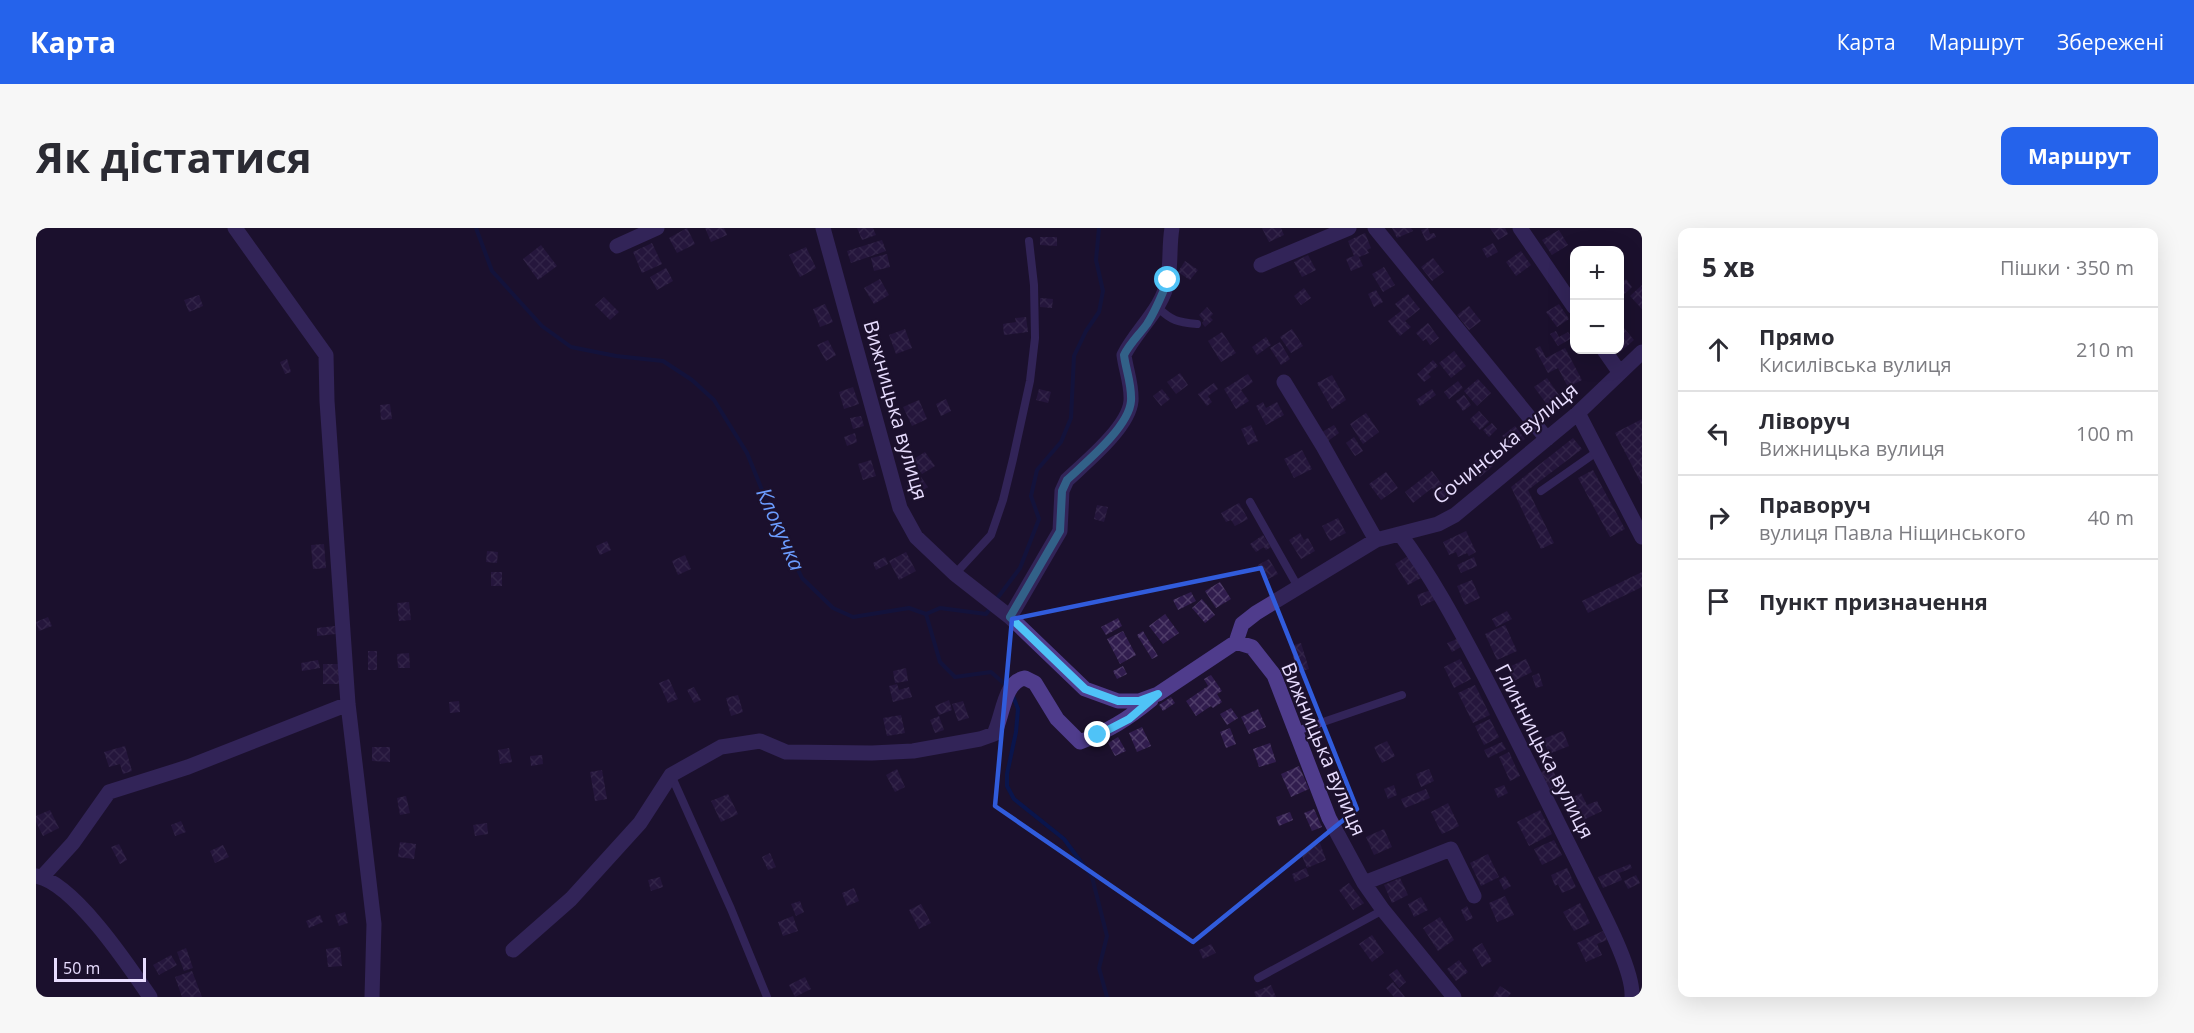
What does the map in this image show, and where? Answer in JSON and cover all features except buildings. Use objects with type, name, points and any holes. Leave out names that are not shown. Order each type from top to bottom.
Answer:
[{"type":"street","points":[[235,228],[326,355],[327,401],[348,704],[374,924],[372,997]]},
{"type":"street","points":[[617,246],[657,228]]},
{"type":"street","name":"Вижницька вулиця","points":[[823,228],[900,508],[916,537],[955,574],[1006,614],[1085,689],[1118,701],[1139,701],[1158,694],[1236,642],[1252,647],[1274,675],[1329,818],[1364,884],[1454,997]]},
{"type":"street","points":[[1006,614],[1060,531],[1062,491],[1067,480],[1123,422],[1131,403],[1130,379],[1124,355],[1129,344],[1157,307],[1168,280],[1172,228]]},
{"type":"street","points":[[1375,228],[1547,439]]},
{"type":"street","points":[[1520,228],[1570,300]]},
{"type":"street","points":[[1261,265],[1340,230]]},
{"type":"street","name":"Сочинська вулиця","points":[[1236,642],[1242,624],[1376,540],[1438,524],[1455,515],[1578,413],[1642,352]]},
{"type":"street","points":[[1607,354],[1620,373]]},
{"type":"street","points":[[1284,382],[1376,540]]},
{"type":"street","points":[[1578,413],[1642,537]]},
{"type":"street","name":"Глинницька вулиця","points":[[1400,534],[1424,566],[1521,747],[1612,934],[1628,971],[1633,988],[1632,997]]},
{"type":"street","points":[[513,950],[571,899],[640,823],[671,775],[721,747],[760,741],[786,752],[872,753],[913,751],[980,739],[994,734],[1000,723],[1011,688],[1025,678],[1035,683],[1057,719],[1080,742],[1129,719],[1158,694]]},
{"type":"street","points":[[150,997],[128,962],[94,923],[66,893],[39,876],[73,843],[109,792],[188,767],[348,704]]},
{"type":"street","points":[[1364,884],[1451,849],[1474,896]]},
{"type":"lane","points":[[955,574],[991,534],[1003,500],[1013,459],[1030,381],[1035,338],[1034,285],[1029,241]]},
{"type":"lane","points":[[1157,307],[1170,319],[1197,324]]},
{"type":"lane","points":[[1541,491],[1598,451]]},
{"type":"lane","points":[[1250,502],[1298,587]]},
{"type":"lane","points":[[1297,731],[1402,695]]},
{"type":"lane","points":[[671,775],[731,909],[767,997]]},
{"type":"lane","points":[[1258,978],[1383,910]]},
{"type":"highlighted area","points":[[1261,568],[1357,809],[1193,942],[995,806],[1012,619]]},
{"type":"waterway","name":"Клокучка","points":[[476,228],[492,271],[542,326],[571,347],[616,356],[663,361],[692,380],[714,400],[747,453],[775,522],[802,578],[833,608],[853,617],[909,608],[926,614],[940,662],[955,677],[991,672],[1008,687]]},
{"type":"waterway","points":[[996,600],[1020,568],[1039,519],[1031,496],[1037,470],[1061,442],[1071,418],[1074,356],[1086,331],[1099,312],[1103,291],[1096,260],[1099,228]]},
{"type":"waterway","points":[[926,614],[940,608],[986,614],[992,606]]},
{"type":"waterway","name":"Клокучка","points":[[1013,696],[1018,709],[1007,786],[1014,799],[1064,839],[1092,877],[1107,936],[1099,968],[1107,997]]},
{"type":"route","points":[[1098,735],[1129,719],[1158,694],[1139,701],[1118,701],[1085,689],[1010,617],[1060,531],[1062,491],[1067,480],[1123,422],[1131,403],[1130,379],[1124,355],[1129,344],[1157,307],[1168,280]]}]
